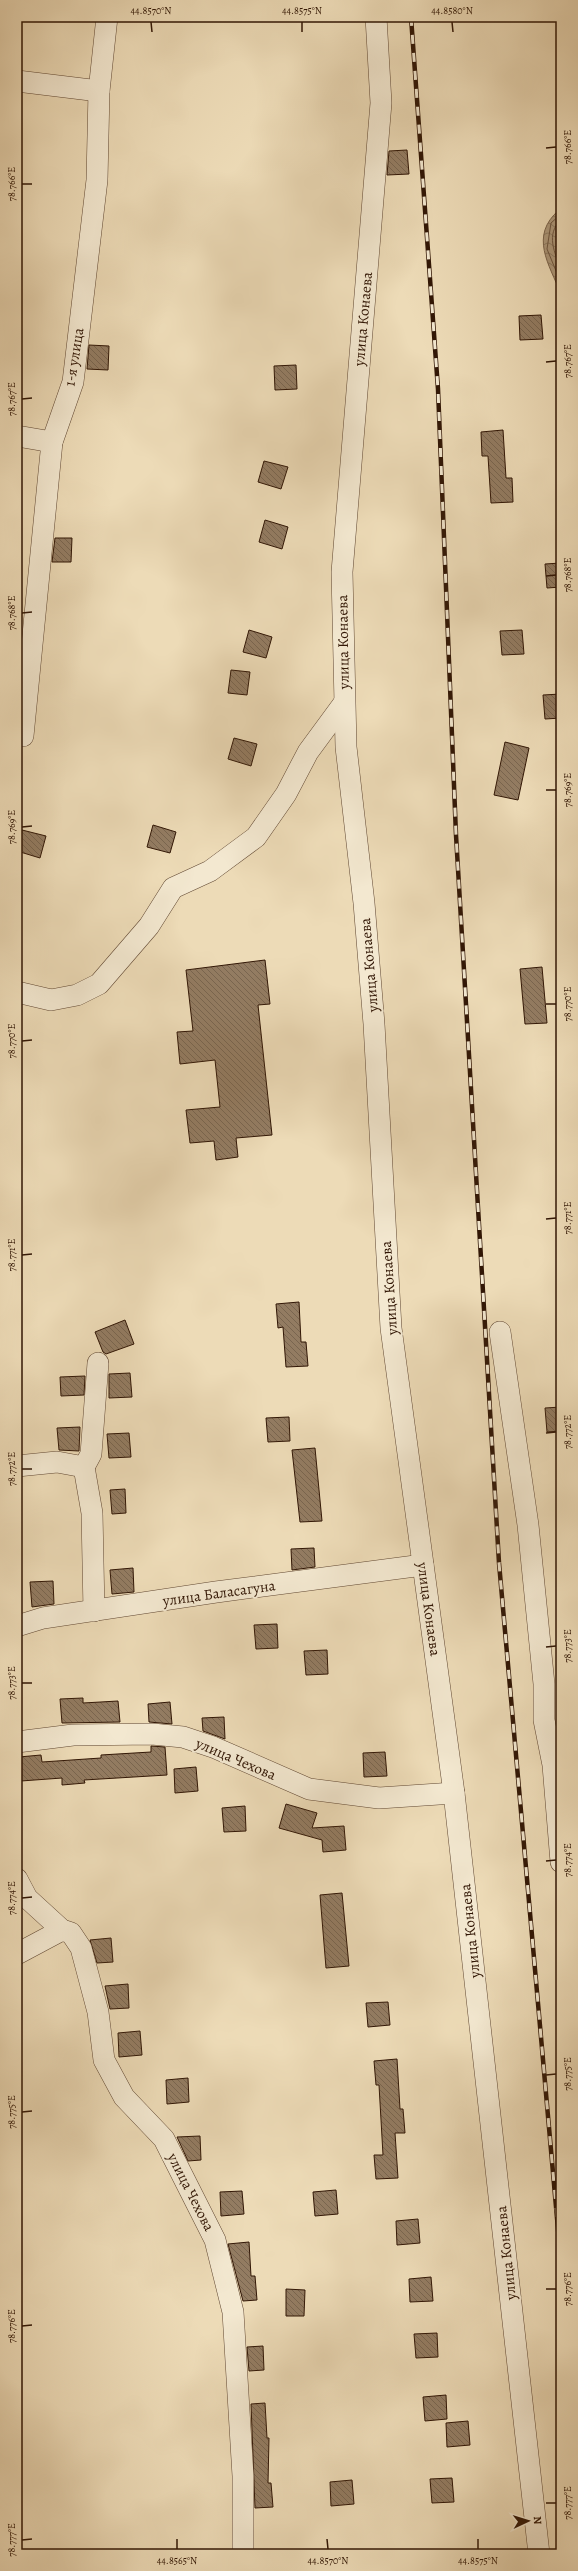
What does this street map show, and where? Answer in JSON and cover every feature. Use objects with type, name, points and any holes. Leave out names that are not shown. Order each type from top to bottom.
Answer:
[{"type":"street","name":"1-я улица","points":[[17,736],[23,736],[52,442],[73,382],[97,176],[99,91],[107,17]]},
{"type":"street","name":"улица Конаева","points":[[376,17],[381,103],[342,572],[346,747],[364,903],[374,1024],[391,1328],[454,1793],[539,2554]]},
{"type":"street","points":[[17,81],[99,91]]},
{"type":"street","points":[[17,436],[52,442]]},
{"type":"street","points":[[17,992],[51,1000],[77,995],[99,984],[149,926],[173,888],[210,871],[256,837],[286,794],[308,752],[344,703]]},
{"type":"street","points":[[500,1332],[553,1686],[544,1720],[553,1765],[561,1862]]},
{"type":"street","points":[[94,1610],[92,1513],[84,1467],[91,1454],[98,1362]]},
{"type":"street","points":[[17,1466],[57,1462],[84,1467]]},
{"type":"street","name":"улица Баласагуна","points":[[17,1626],[43,1618],[94,1610],[423,1566]]},
{"type":"street","name":"улица Чехова","points":[[17,1742],[73,1735],[152,1734],[182,1737],[213,1746],[309,1789],[379,1798],[454,1793]]},
{"type":"street","name":"улица Чехова","points":[[17,1879],[27,1898],[62,1930],[71,1933],[81,1948],[98,2012],[104,2060],[124,2097],[164,2139],[215,2240],[233,2312],[243,2476],[243,2554]]},
{"type":"street","points":[[17,1954],[62,1930]]},
{"type":"water","points":[[559,210],[561,210],[561,294],[547,261],[543,240],[545,230],[550,220]]},
{"type":"building","points":[[407,150],[409,174],[387,175],[389,151]]},
{"type":"building","points":[[541,315],[543,339],[520,340],[519,316]]},
{"type":"building","points":[[89,345],[109,346],[108,370],[87,369]]},
{"type":"building","points":[[296,365],[297,389],[275,390],[274,366]]},
{"type":"building","points":[[503,430],[506,478],[512,478],[513,502],[491,503],[488,456],[482,456],[481,432]]},
{"type":"building","points":[[264,461],[288,467],[281,489],[258,482]]},
{"type":"building","points":[[265,520],[288,527],[282,549],[259,542]]},
{"type":"building","points":[[55,538],[72,538],[71,562],[52,562]]},
{"type":"building","points":[[561,563],[561,587],[547,588],[545,564]]},
{"type":"building","points":[[249,630],[272,637],[266,658],[243,652]]},
{"type":"building","points":[[522,630],[524,654],[502,655],[500,631]]},
{"type":"building","points":[[231,670],[250,672],[247,695],[228,693]]},
{"type":"building","points":[[561,694],[561,718],[545,719],[543,695]]},
{"type":"building","points":[[234,738],[257,744],[251,766],[228,759]]},
{"type":"building","points":[[505,742],[529,748],[518,800],[494,795]]},
{"type":"building","points":[[153,825],[176,832],[170,853],[147,847]]},
{"type":"building","points":[[22,830],[46,836],[40,858],[17,851]]},
{"type":"building","points":[[265,960],[270,1004],[258,1005],[272,1135],[236,1138],[238,1157],[216,1160],[214,1141],[190,1143],[186,1110],[220,1107],[215,1060],[180,1064],[177,1032],[193,1031],[186,970]]},
{"type":"building","points":[[542,967],[547,1023],[525,1024],[520,969]]},
{"type":"building","points":[[299,1302],[301,1342],[306,1342],[308,1366],[286,1367],[283,1327],[278,1328],[276,1304]]},
{"type":"building","points":[[125,1320],[134,1344],[106,1354],[103,1352],[95,1332]]},
{"type":"building","points":[[130,1373],[132,1397],[109,1398],[109,1374]]},
{"type":"building","points":[[85,1376],[84,1395],[61,1396],[60,1377]]},
{"type":"building","points":[[561,1407],[561,1431],[547,1432],[545,1408]]},
{"type":"building","points":[[289,1417],[290,1441],[268,1442],[266,1418]]},
{"type":"building","points":[[80,1427],[79,1451],[59,1450],[57,1428]]},
{"type":"building","points":[[129,1433],[131,1457],[109,1458],[107,1434]]},
{"type":"building","points":[[315,1448],[322,1521],[300,1522],[292,1450]]},
{"type":"building","points":[[125,1489],[126,1513],[112,1514],[110,1490]]},
{"type":"building","points":[[314,1548],[315,1567],[292,1570],[291,1549]]},
{"type":"building","points":[[133,1568],[134,1592],[112,1594],[110,1570]]},
{"type":"building","points":[[53,1581],[54,1604],[32,1607],[30,1582]]},
{"type":"building","points":[[277,1624],[278,1648],[256,1649],[254,1625]]},
{"type":"building","points":[[327,1650],[328,1674],[306,1675],[304,1651]]},
{"type":"building","points":[[83,1698],[83,1703],[118,1701],[120,1722],[62,1723],[60,1699]]},
{"type":"building","points":[[170,1702],[172,1724],[149,1722],[148,1704]]},
{"type":"building","points":[[224,1717],[225,1739],[203,1731],[202,1718]]},
{"type":"building","points":[[151,1746],[165,1747],[167,1775],[84,1780],[85,1783],[62,1785],[62,1778],[21,1781],[19,1757],[41,1755],[42,1762],[101,1758],[101,1755],[151,1752]]},
{"type":"building","points":[[385,1752],[387,1776],[364,1777],[363,1753]]},
{"type":"building","points":[[196,1767],[198,1791],[175,1793],[174,1769]]},
{"type":"building","points":[[286,1804],[317,1813],[312,1828],[344,1826],[346,1850],[323,1852],[322,1840],[279,1828]]},
{"type":"building","points":[[245,1806],[246,1831],[224,1832],[222,1808]]},
{"type":"building","points":[[342,1893],[349,1966],[326,1968],[320,1895]]},
{"type":"building","points":[[111,1938],[113,1962],[97,1963],[90,1940]]},
{"type":"building","points":[[128,1984],[129,2008],[110,2009],[105,1986]]},
{"type":"building","points":[[388,2002],[390,2025],[368,2027],[366,2003]]},
{"type":"building","points":[[140,2031],[142,2055],[119,2057],[118,2033]]},
{"type":"building","points":[[397,2059],[400,2109],[403,2109],[405,2133],[395,2133],[398,2178],[376,2179],[374,2155],[383,2155],[379,2085],[376,2085],[374,2061]]},
{"type":"building","points":[[188,2078],[189,2102],[167,2104],[166,2080]]},
{"type":"building","points":[[200,2136],[201,2160],[188,2161],[177,2137]]},
{"type":"building","points":[[336,2190],[338,2214],[315,2216],[313,2192]]},
{"type":"building","points":[[242,2191],[244,2214],[221,2216],[220,2192]]},
{"type":"building","points":[[418,2219],[420,2243],[397,2245],[396,2221]]},
{"type":"building","points":[[249,2242],[251,2276],[255,2276],[257,2300],[243,2301],[228,2244]]},
{"type":"building","points":[[431,2277],[433,2301],[410,2302],[409,2279]]},
{"type":"building","points":[[286,2289],[305,2290],[304,2316],[286,2316]]},
{"type":"building","points":[[437,2333],[438,2357],[416,2358],[414,2334]]},
{"type":"building","points":[[263,2346],[264,2370],[249,2371],[247,2347]]},
{"type":"building","points":[[446,2395],[447,2419],[425,2421],[423,2397]]},
{"type":"building","points":[[265,2403],[267,2438],[269,2438],[268,2483],[271,2483],[273,2507],[255,2508],[251,2404]]},
{"type":"building","points":[[468,2421],[470,2445],[447,2447],[446,2423]]},
{"type":"building","points":[[452,2478],[454,2502],[432,2503],[430,2479]]},
{"type":"building","points":[[352,2480],[354,2504],[331,2506],[330,2482]]},
{"type":"railway","points":[[411,17],[438,389],[456,835],[499,1563],[561,2263]]}]
